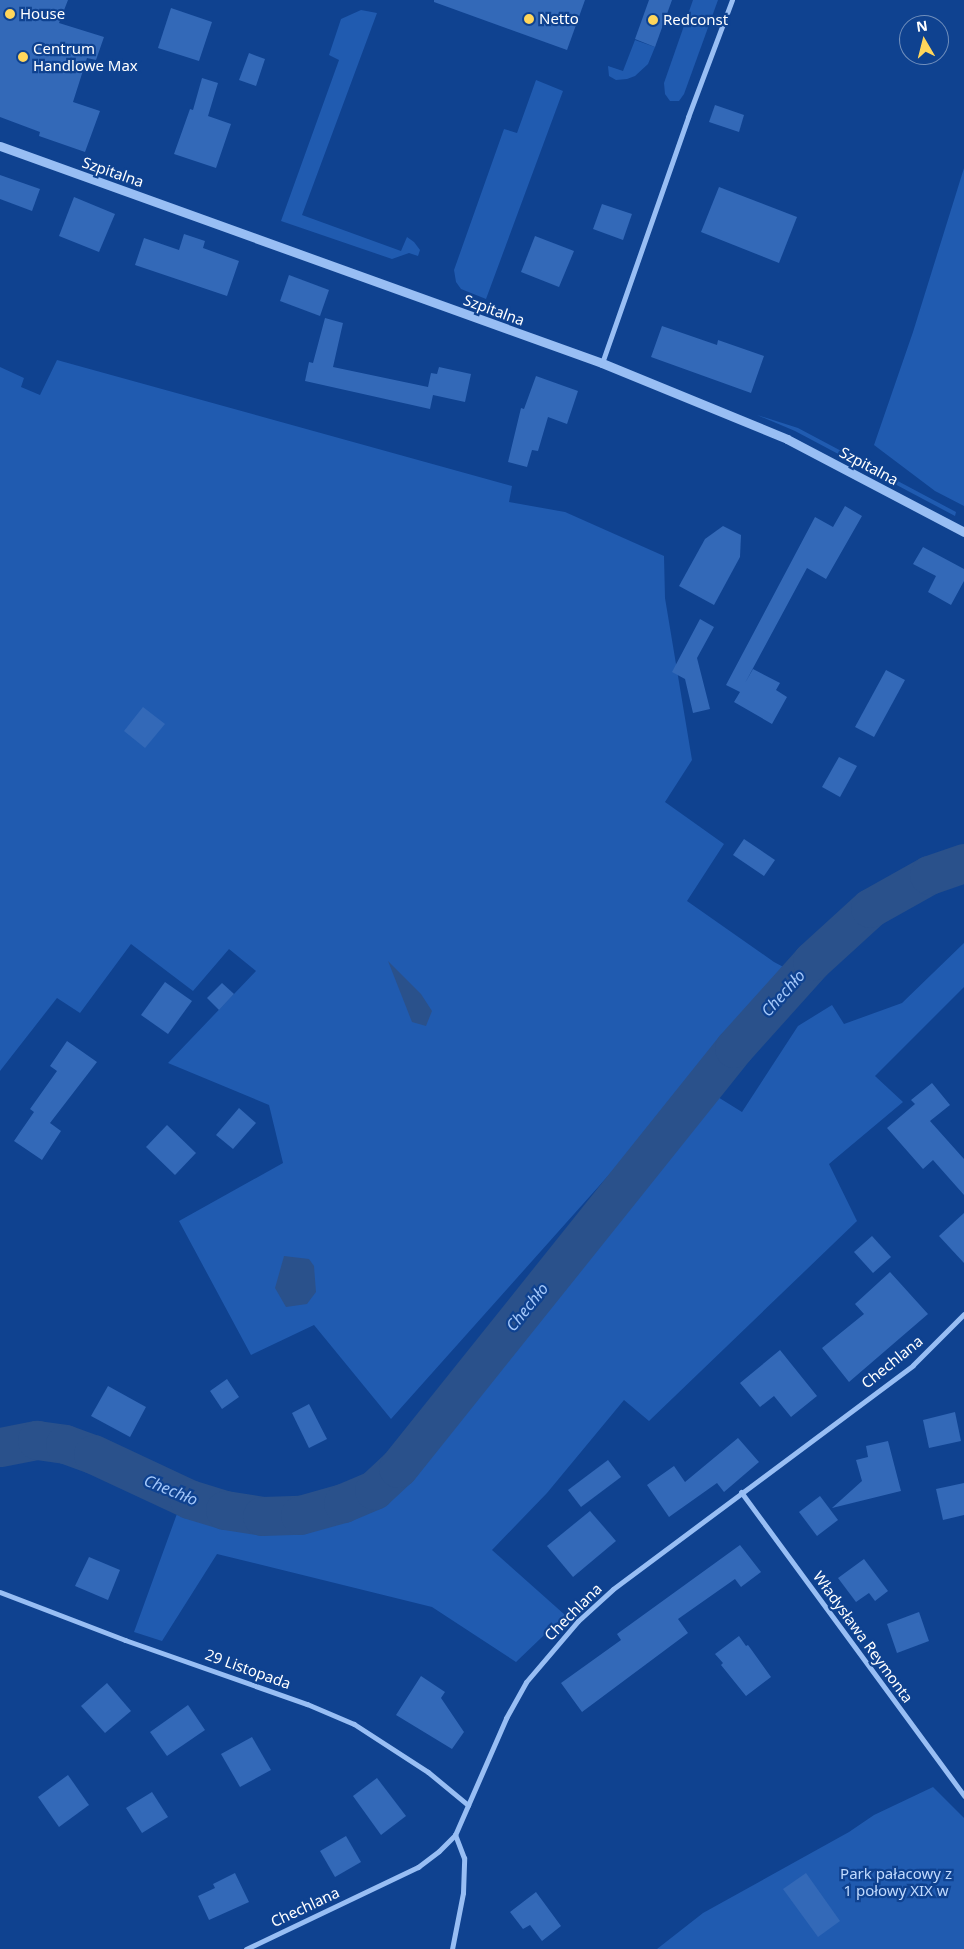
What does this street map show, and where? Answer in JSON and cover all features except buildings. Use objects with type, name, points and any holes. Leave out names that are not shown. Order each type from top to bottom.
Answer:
[{"type":"street","points":[[602,363],[688,116],[732,0]]},
{"type":"street","name":"Szpitalna","points":[[0,146],[602,363],[787,439],[964,532]]},
{"type":"street","name":"Chechlana","points":[[246,1949],[418,1867],[439,1851],[456,1835],[506,1718],[526,1682],[578,1621],[613,1589],[913,1365],[964,1314]]},
{"type":"street","name":"Władysława Reymonta","points":[[741,1492],[964,1796]]},
{"type":"street","name":"29 Listopada","points":[[0,1592],[126,1640],[307,1704],[354,1724],[428,1772],[468,1805]]},
{"type":"street","points":[[452,1949],[464,1894],[464,1858],[456,1835]]},
{"type":"green space","points":[[693,0],[718,0],[684,94],[679,101],[670,101],[665,94],[664,83]]},
{"type":"green space","points":[[361,10],[377,13],[302,215],[401,251],[407,237],[420,250],[418,256],[409,253],[392,259],[281,221],[339,60],[329,55],[341,19]]},
{"type":"green space","points":[[635,40],[655,47],[648,64],[635,76],[627,79],[616,80],[609,76],[608,66],[623,71]]},
{"type":"green space","points":[[536,80],[563,91],[486,299],[461,289],[456,282],[454,270],[504,129],[517,133]]},
{"type":"green space","points":[[964,168],[964,506],[935,491],[874,445],[913,332]]},
{"type":"green space","points":[[57,360],[512,486],[509,502],[565,512],[664,556],[665,598],[692,760],[665,802],[724,844],[687,901],[774,962],[791,971],[391,1419],[314,1325],[251,1355],[179,1221],[283,1163],[269,1105],[168,1063],[256,971],[229,949],[193,991],[131,944],[80,1013],[57,998],[0,1071],[0,367],[24,378],[21,387],[40,395]]},
{"type":"green space","points":[[757,415],[798,428],[956,512],[955,516],[795,431]]},
{"type":"green space","points":[[964,943],[964,987],[875,1076],[903,1102],[829,1164],[857,1221],[649,1421],[624,1400],[547,1493],[492,1550],[565,1615],[516,1662],[432,1607],[217,1554],[162,1641],[134,1632],[178,1511],[266,1529],[333,1516],[376,1496],[413,1469],[713,1094],[742,1112],[798,1026],[832,1005],[844,1024],[902,1003]]},
{"type":"green space","name":"Park pałacowy z 1 połowy XIX w","points":[[933,1787],[964,1818],[964,1949],[657,1949],[703,1913],[849,1832],[874,1815]]},
{"type":"shaded area","points":[[388,961],[421,994],[432,1011],[426,1026],[412,1022]]},
{"type":"shaded area","points":[[284,1256],[309,1259],[314,1266],[316,1292],[307,1304],[286,1307],[275,1288]]},
{"type":"waterway","name":"Chechło","points":[[0,1447],[37,1440],[65,1444],[93,1454],[189,1499],[225,1510],[262,1516],[300,1515],[343,1503],[374,1490],[398,1468],[734,1048],[812,961],[870,908],[929,875],[964,863]]},
{"type":"place","name":"House","points":[[10,14]]},
{"type":"place","name":"Netto","points":[[529,19]]},
{"type":"place","name":"Redconst","points":[[653,20]]},
{"type":"place","name":"Centrum Handlowe Max","points":[[23,57]]}]
